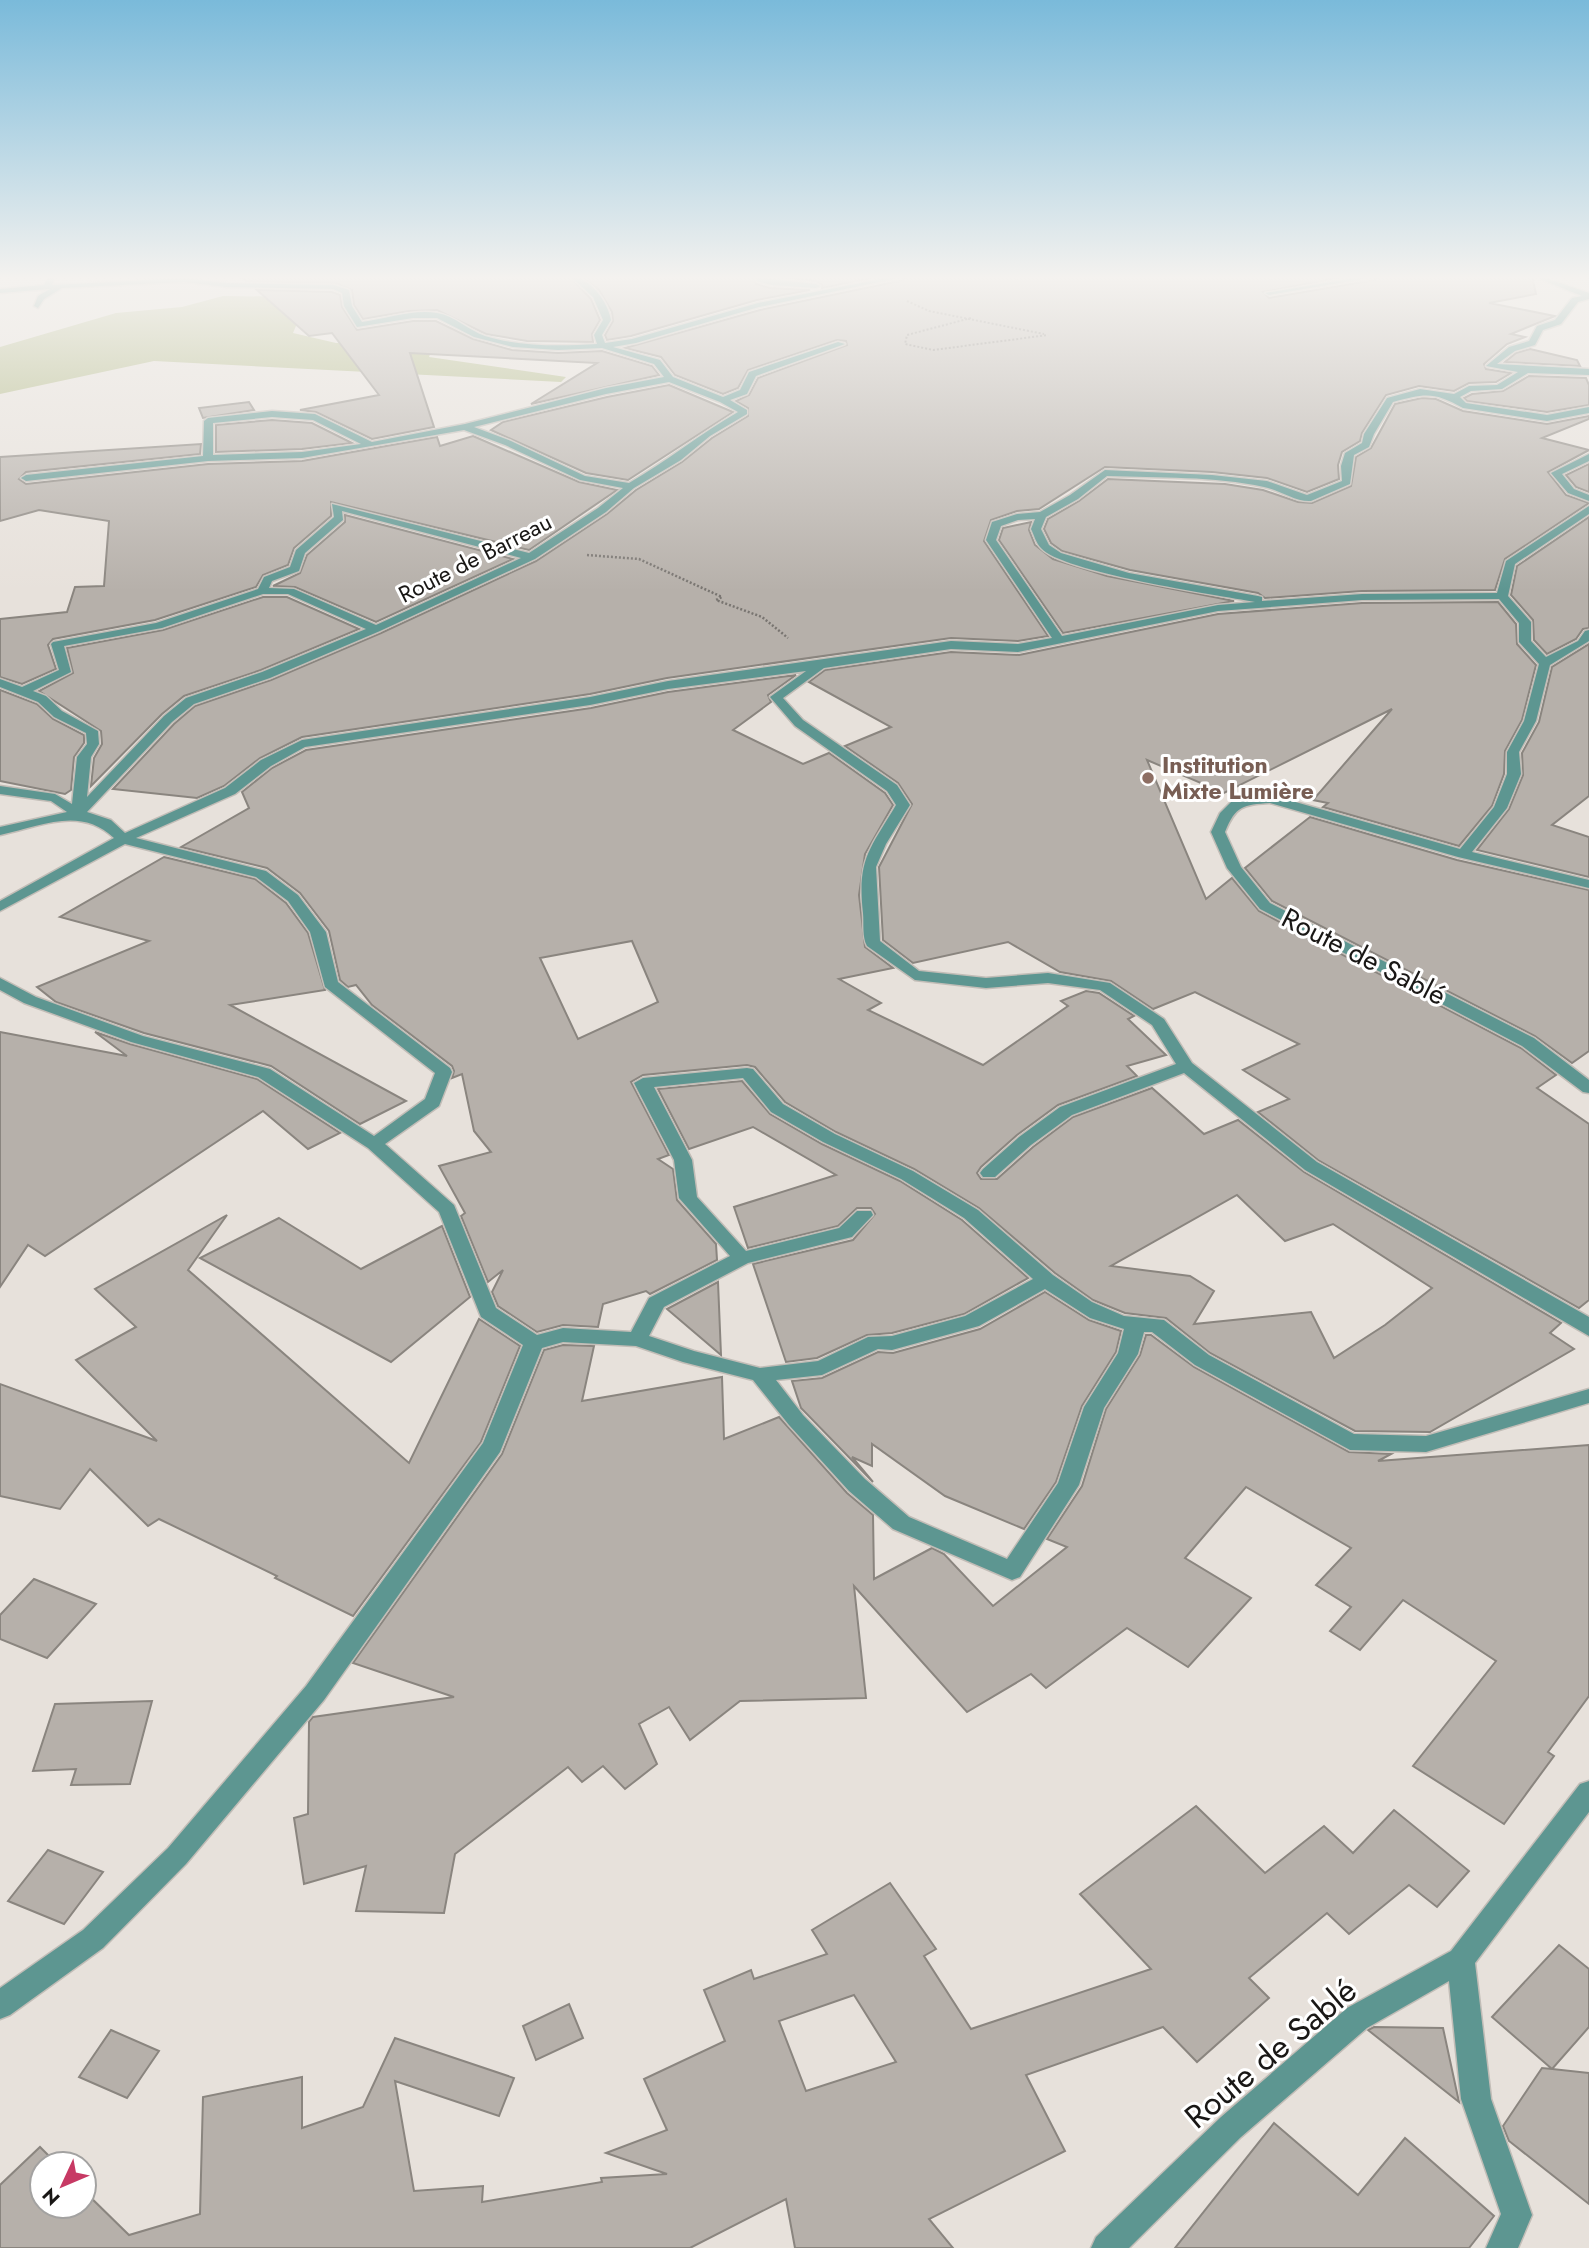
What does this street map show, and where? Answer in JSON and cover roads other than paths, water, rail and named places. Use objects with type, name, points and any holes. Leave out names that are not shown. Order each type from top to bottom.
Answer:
[{"type":"street","points":[[26,478],[208,458],[302,455],[371,445],[465,427],[592,394],[655,382]]},
{"type":"street","points":[[677,382],[723,400],[744,392],[748,382]]},
{"type":"street","points":[[1455,397],[1469,389],[1499,387],[1507,382]]},
{"type":"street","points":[[1058,638],[990,540],[996,524],[1017,517],[1042,515],[1074,497],[1105,473],[1267,484],[1307,499],[1347,482],[1346,466],[1350,453],[1366,445],[1369,434],[1390,400],[1420,392],[1455,397],[1463,405],[1547,418],[1589,410]]},
{"type":"street","name":"Route de Barreau","points":[[78,814],[168,719],[190,701],[266,675],[376,629],[531,557],[602,510],[631,486],[678,458],[707,434],[744,412],[723,400]]},
{"type":"street","points":[[208,458],[208,421],[272,414],[315,417],[371,445]]},
{"type":"street","points":[[465,427],[508,443],[583,478],[631,486]]},
{"type":"street","points":[[1589,457],[1556,473],[1571,491],[1589,498]]},
{"type":"street","points":[[262,591],[268,579],[295,569],[300,552],[339,518],[335,506],[531,557]]},
{"type":"street","points":[[1502,596],[1510,563],[1589,509]]},
{"type":"street","points":[[1042,515],[1036,529],[1045,547],[1057,555],[1128,576],[1279,603]]},
{"type":"street","points":[[24,691],[65,672],[57,644],[158,626],[262,591],[290,591],[376,629]]},
{"type":"street","points":[[0,907],[122,839],[230,791],[265,763],[302,744],[590,701],[668,685],[951,645],[1018,648],[1219,608],[1362,597],[1502,596],[1525,622],[1525,642],[1545,663]]},
{"type":"street","points":[[1463,854],[1500,808],[1514,774],[1513,752],[1530,721],[1545,663],[1582,643],[1589,633]]},
{"type":"street","points":[[822,665],[776,697],[799,723],[891,788],[904,805],[870,864],[868,895],[872,943],[915,975],[986,982],[1048,978],[1104,986],[1158,1022],[1186,1066],[1311,1166],[1583,1322],[1589,1329]]},
{"type":"street","points":[[0,683],[42,699],[58,714],[92,731],[93,744],[84,757],[78,814]]},
{"type":"street","points":[[0,790],[55,798],[78,814],[106,823],[122,839],[261,874],[293,898],[318,932],[331,984],[444,1072],[433,1102],[374,1144]]},
{"type":"street","name":"Route de Sablé","points":[[1589,884],[1463,854],[1271,799],[1244,801],[1227,810],[1218,832],[1234,868],[1265,906],[1344,949],[1439,993],[1528,1042],[1589,1088]]},
{"type":"street","points":[[0,831],[78,814]]},
{"type":"street","points":[[0,983],[30,1000],[137,1040],[264,1073],[374,1144],[447,1209],[488,1312],[534,1343],[563,1335],[636,1339],[690,1357],[760,1375],[822,1368],[876,1342],[892,1343],[972,1321],[1046,1280]]},
{"type":"street","points":[[989,1173],[1025,1141],[1066,1111],[1186,1066]]},
{"type":"street","points":[[741,1258],[688,1198],[682,1160],[667,1125],[643,1083],[747,1073],[777,1108],[829,1138],[907,1175],[971,1214],[1046,1280],[1102,1318],[1135,1326],[1157,1325],[1202,1360],[1350,1443],[1426,1444],[1589,1396]]},
{"type":"street","points":[[636,1339],[656,1303],[741,1258],[845,1233],[864,1215]]},
{"type":"street","points":[[760,1375],[796,1420],[857,1485],[901,1523],[1012,1571],[1068,1485],[1094,1407],[1128,1354],[1135,1326]]},
{"type":"street","points":[[0,2005],[93,1939],[149,1884],[177,1856],[315,1693],[492,1446],[534,1343]]},
{"type":"street","name":"Route de Sablé","points":[[1107,2248],[1231,2127],[1357,2018],[1461,1960],[1589,1791]]},
{"type":"street","points":[[1461,1960],[1476,2099],[1517,2214],[1502,2248]]},
{"type":"place","name":"Institution Mixte Lumière","points":[[1148,778]]}]
